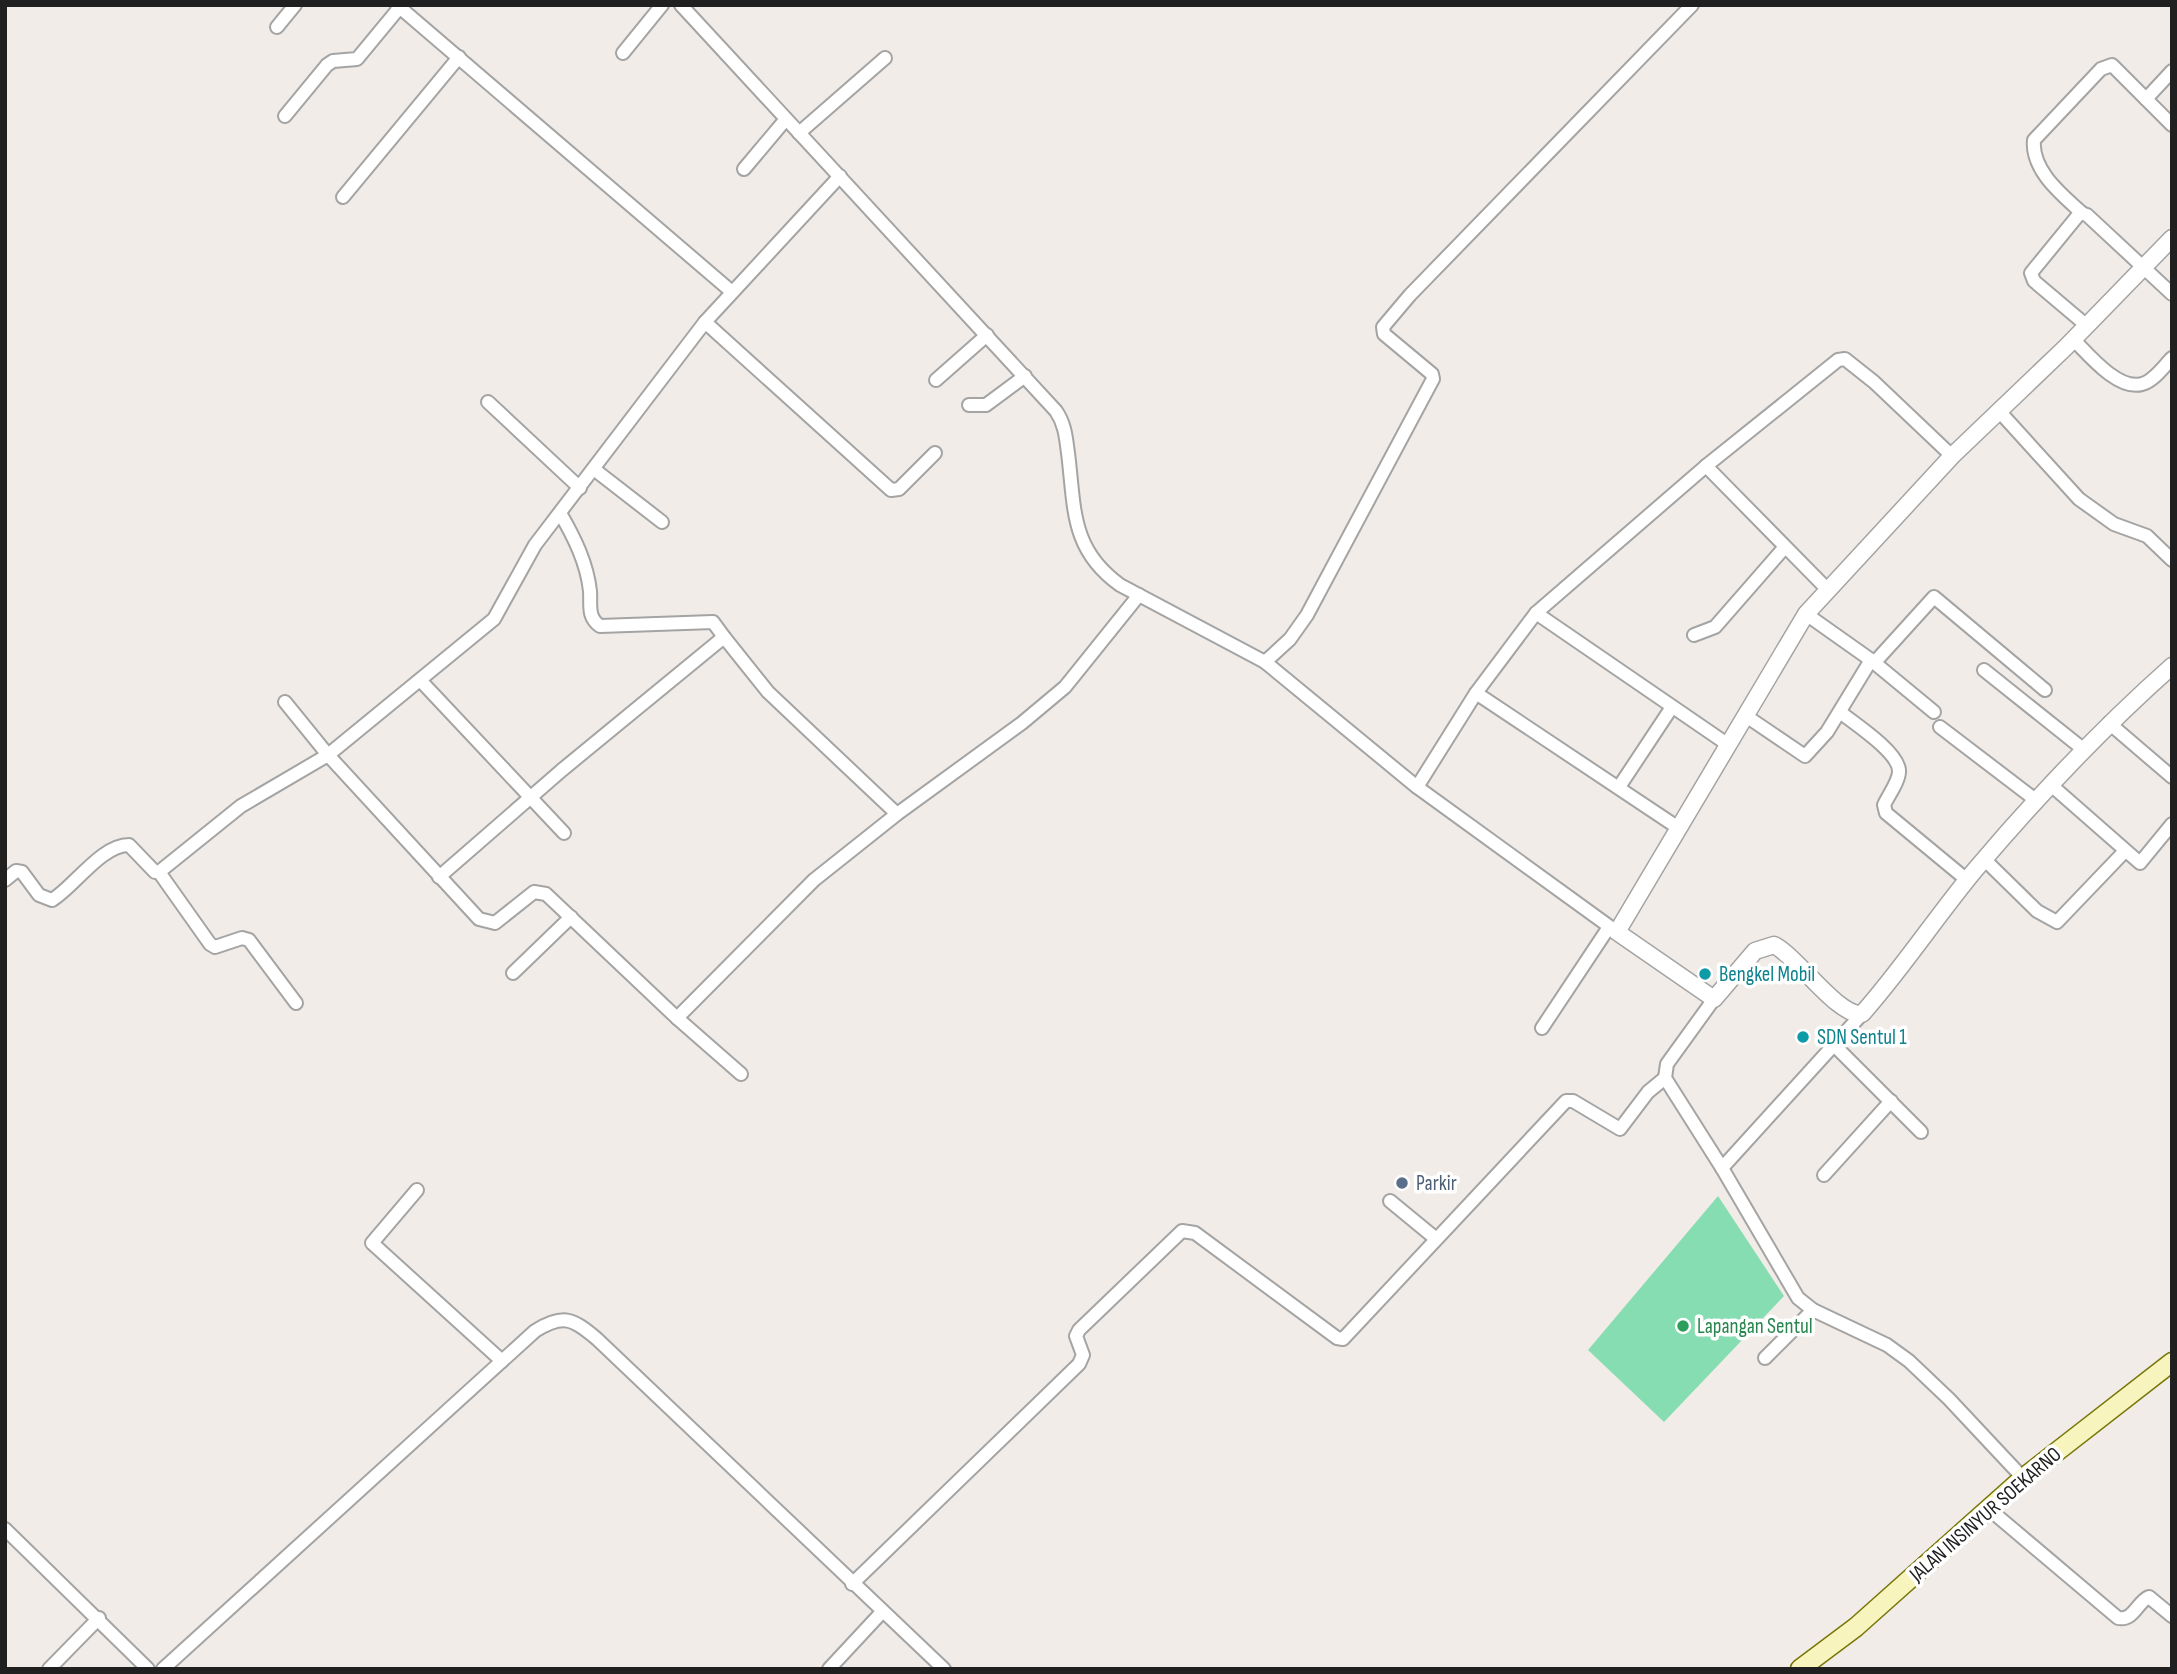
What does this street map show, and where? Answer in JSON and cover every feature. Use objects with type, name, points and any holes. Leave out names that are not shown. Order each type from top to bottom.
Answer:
[{"type":"main road","name":"JALAN INSINYUR SOEKARNO","points":[[1800,1669],[1856,1627],[2023,1478],[2172,1362]]},
{"type":"street","points":[[277,27],[295,5]]},
{"type":"street","points":[[624,53],[662,5]]},
{"type":"street","points":[[681,5],[1025,376],[1062,420],[1073,513],[1088,554],[1102,572],[1139,595],[1265,662],[1417,787],[1613,930],[1714,999]]},
{"type":"street","points":[[1265,662],[1290,639],[1307,615],[1433,379],[1432,374],[1384,334],[1383,327],[1410,295],[1692,5]]},
{"type":"street","points":[[285,116],[327,65],[333,61],[357,59],[398,6],[732,292]]},
{"type":"street","points":[[343,197],[459,57]]},
{"type":"street","points":[[799,133],[886,58]]},
{"type":"street","points":[[2172,125],[2116,69],[2106,65],[2036,134],[2033,147],[2040,167],[2082,213],[2172,294]]},
{"type":"street","points":[[2146,99],[2172,71]]},
{"type":"street","points":[[744,169],[786,119]]},
{"type":"street","points":[[159,872],[234,811],[328,755],[494,619],[529,554],[705,322],[840,176]]},
{"type":"street","points":[[2082,213],[2031,273],[2034,281],[2086,324]]},
{"type":"street","points":[[1542,1028],[1613,930],[1806,614],[1952,456],[2172,238]]},
{"type":"street","points":[[705,322],[891,490],[900,489],[935,453]]},
{"type":"street","points":[[936,380],[987,335]]},
{"type":"street","points":[[2073,339],[2112,374],[2135,384],[2148,381],[2172,358]]},
{"type":"street","points":[[1417,787],[1476,693],[1536,613],[1706,466],[1842,359],[1874,382],[1952,456]]},
{"type":"street","points":[[969,405],[986,405],[1025,376]]},
{"type":"street","points":[[488,402],[580,488]]},
{"type":"street","points":[[1998,411],[2079,499],[2114,524],[2147,536],[2172,560]]},
{"type":"street","points":[[1706,466],[1827,589]]},
{"type":"street","points":[[595,470],[662,522]]},
{"type":"street","points":[[560,513],[585,569],[594,621],[608,627],[713,622],[768,692],[897,814]]},
{"type":"street","points":[[1694,635],[1715,627],[1784,548]]},
{"type":"street","points":[[677,1018],[785,906],[897,814],[1022,723],[1065,687],[1139,595]]},
{"type":"street","points":[[1746,716],[1805,756],[1827,732],[1873,661],[1934,597],[2045,690]]},
{"type":"street","points":[[1536,613],[1727,744]]},
{"type":"street","points":[[1806,614],[1873,661],[1934,712]]},
{"type":"street","points":[[439,877],[724,637]]},
{"type":"street","points":[[1722,1168],[1862,1014],[1984,859],[2050,785],[2109,723],[2172,666]]},
{"type":"street","points":[[1984,670],[2083,749]]},
{"type":"street","points":[[420,680],[564,833]]},
{"type":"street","points":[[1476,693],[1677,828]]},
{"type":"street","points":[[285,702],[328,755],[439,877],[484,922],[495,922],[539,891],[741,1074]]},
{"type":"street","points":[[1619,787],[1672,707]]},
{"type":"street","points":[[1840,712],[1889,752],[1896,762],[1899,774],[1884,805],[1886,813],[1967,880]]},
{"type":"street","points":[[2109,723],[2172,777]]},
{"type":"street","points":[[1940,727],[2037,802]]},
{"type":"street","points":[[2050,785],[2138,862],[2144,862],[2172,824]]},
{"type":"street","points":[[5,880],[15,872],[22,872],[39,895],[52,900],[77,876],[126,844],[155,872],[159,872],[210,944],[215,947],[242,938],[249,940],[296,1003]]},
{"type":"street","points":[[1984,859],[2037,911],[2057,922],[2125,851]]},
{"type":"street","points":[[513,973],[570,917]]},
{"type":"street","points":[[1862,1014],[1848,1011],[1790,956],[1774,945],[1755,951],[1714,999],[1667,1064],[1665,1078],[1722,1168],[1787,1283],[1813,1310],[1887,1345],[1909,1361],[1950,1399],[2023,1478]]},
{"type":"street","points":[[1834,1045],[1921,1132]]},
{"type":"street","points":[[852,1584],[1079,1364],[1083,1355],[1076,1336],[1079,1330],[1182,1231],[1195,1233],[1339,1339],[1347,1336],[1566,1101],[1573,1101],[1620,1129],[1648,1092],[1665,1078]]},
{"type":"street","points":[[1824,1175],[1891,1101]]},
{"type":"street","points":[[417,1190],[372,1243],[502,1362]]},
{"type":"street","points":[[1390,1201],[1436,1238]]},
{"type":"street","points":[[1765,1358],[1813,1310]]},
{"type":"street","points":[[163,1669],[502,1362],[547,1324],[568,1319],[577,1322],[944,1669]]},
{"type":"street","points":[[1989,1509],[2118,1618],[2126,1619],[2133,1615],[2149,1597],[2172,1616]]},
{"type":"street","points":[[5,1529],[99,1618],[148,1669]]},
{"type":"street","points":[[829,1669],[882,1612]]},
{"type":"street","points":[[49,1669],[99,1618]]},
{"type":"green space","name":"Lapangan Sentul","points":[[1718,1196],[1784,1296],[1664,1422],[1588,1350]]},
{"type":"place","name":"Bengkel Mobil","points":[[1705,974]]},
{"type":"place","name":"SDN Sentul 1","points":[[1803,1037]]},
{"type":"place","name":"Parkir","points":[[1402,1183]]},
{"type":"place","name":"Lapangan Sentul","points":[[1683,1326]]}]
